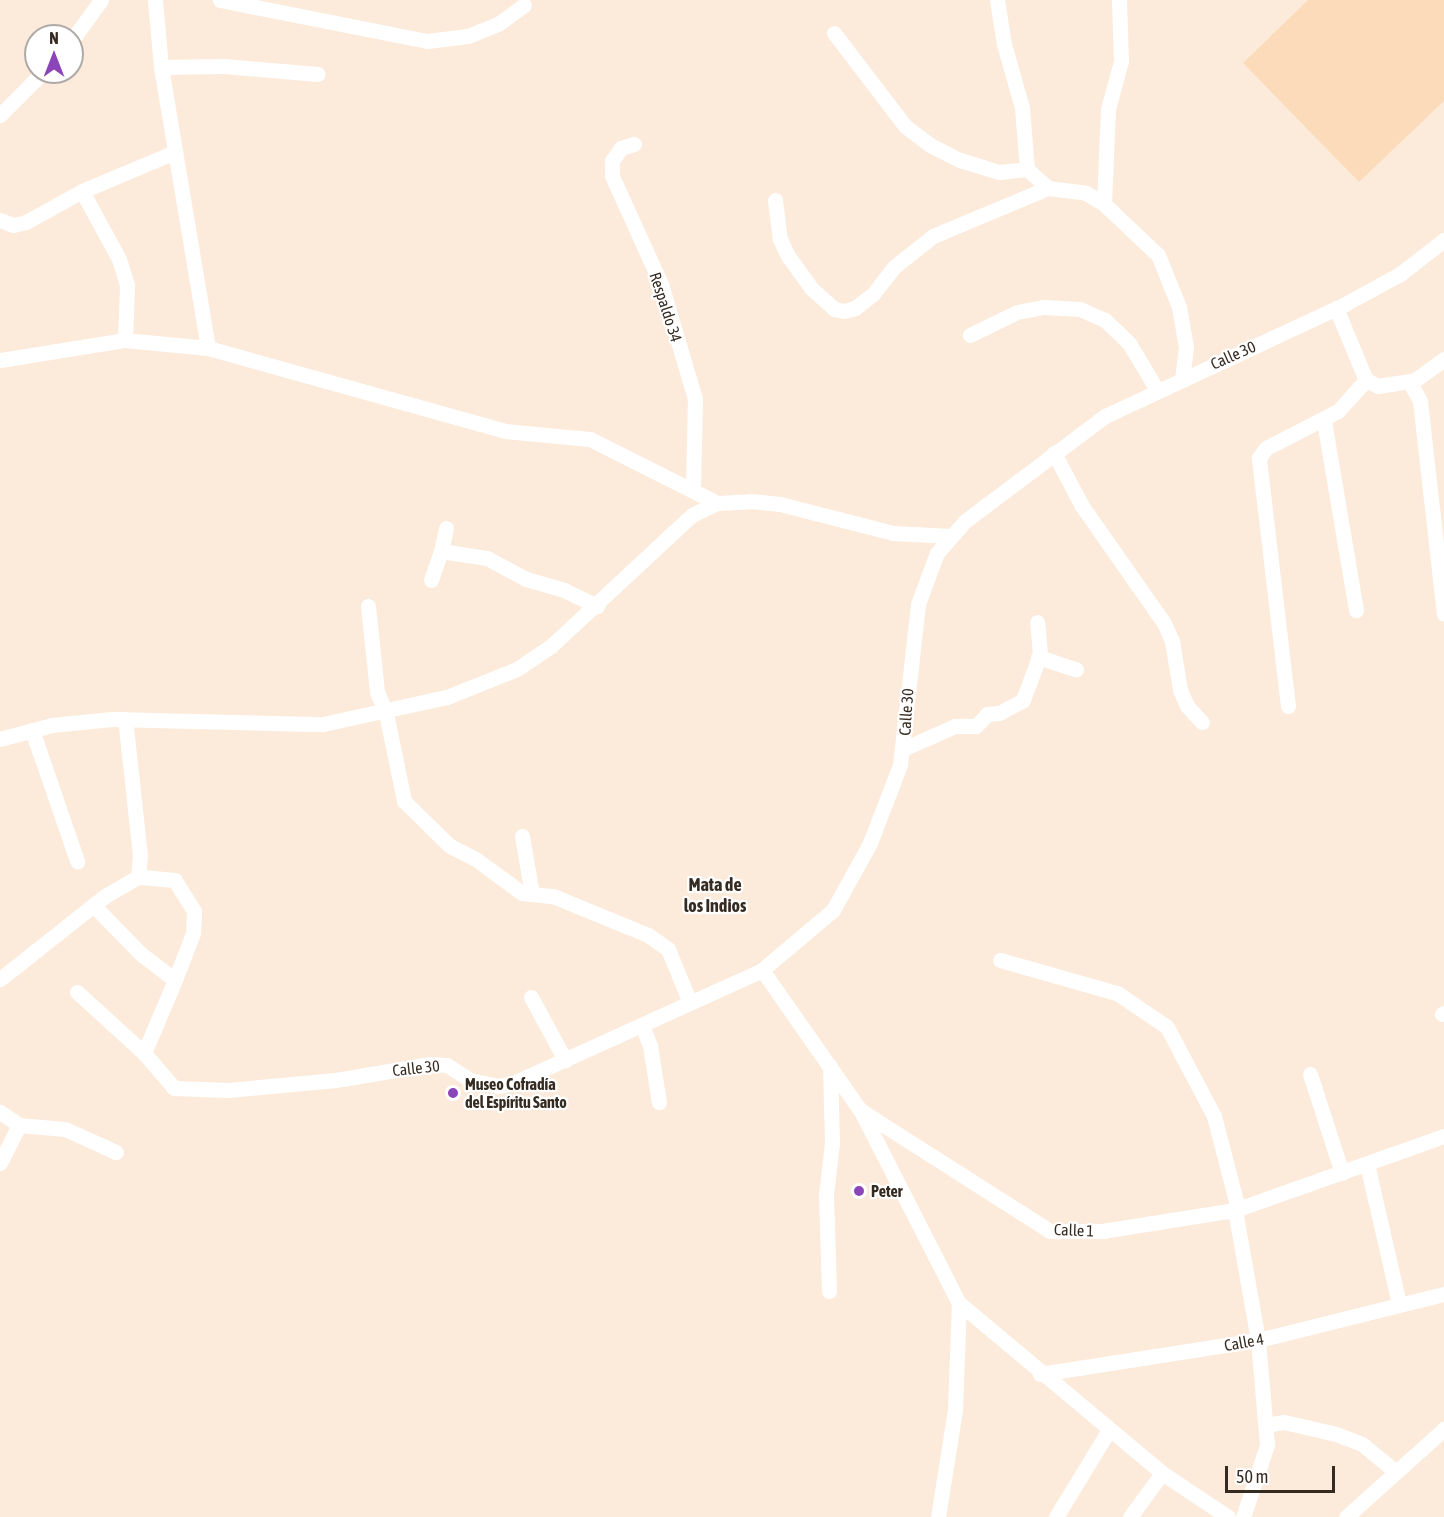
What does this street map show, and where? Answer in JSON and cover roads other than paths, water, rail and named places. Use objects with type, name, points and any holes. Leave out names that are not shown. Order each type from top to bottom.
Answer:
[{"type":"street","points":[[84,24],[101,0]]},
{"type":"street","points":[[155,0],[161,67],[208,348]]},
{"type":"street","points":[[220,0],[427,41],[468,36],[498,24],[524,6]]},
{"type":"street","points":[[997,0],[1004,44],[1022,108],[1027,169],[1048,188]]},
{"type":"street","points":[[1104,204],[1108,109],[1121,61],[1119,0]]},
{"type":"street","points":[[834,33],[905,126],[930,144],[960,160],[999,172],[1027,169]]},
{"type":"street","points":[[161,67],[224,66],[318,74]]},
{"type":"street","points":[[0,115],[31,84]]},
{"type":"street","name":"Respaldo 34","points":[[634,144],[621,148],[612,161],[612,176],[661,284],[694,399],[693,490]]},
{"type":"street","points":[[0,220],[13,225],[26,222],[82,191],[175,152]]},
{"type":"street","points":[[775,200],[780,238],[788,256],[811,288],[834,309],[843,311],[855,308],[873,294],[894,267],[933,236],[1048,188],[1086,193],[1104,204],[1158,255],[1179,308],[1186,347],[1182,378]]},
{"type":"street","points":[[82,191],[119,259],[128,285],[125,340]]},
{"type":"street","name":"Calle 30","points":[[77,993],[144,1053],[174,1088],[228,1090],[336,1080],[431,1064],[447,1065],[470,1080],[498,1086],[565,1060],[762,969],[833,910],[875,833],[903,749],[918,604],[937,553],[965,521],[1105,416],[1182,378],[1336,308],[1400,274],[1444,240]]},
{"type":"street","points":[[970,335],[1017,312],[1043,307],[1080,309],[1105,320],[1129,343],[1157,390]]},
{"type":"street","points":[[1336,308],[1366,380],[1378,386],[1411,383],[1444,359]]},
{"type":"street","points":[[0,360],[125,340],[208,348],[505,431],[590,440],[717,503]]},
{"type":"street","points":[[1288,706],[1259,458],[1266,448],[1324,421],[1353,397],[1366,380]]},
{"type":"street","points":[[1411,383],[1422,409],[1444,614]]},
{"type":"street","points":[[1324,421],[1356,610]]},
{"type":"street","points":[[1054,453],[1082,506],[1164,623],[1172,641],[1180,690],[1187,706],[1202,722]]},
{"type":"street","points":[[1428,461],[1444,458]]},
{"type":"street","points":[[0,739],[32,730],[125,719],[323,724],[386,713],[447,697],[518,669],[597,606],[692,515],[717,503],[751,501],[780,504],[893,533],[951,536]]},
{"type":"street","points":[[431,580],[446,528]]},
{"type":"street","points":[[441,551],[487,558],[525,579],[564,590],[597,606]]},
{"type":"street","points":[[368,606],[376,692],[386,713],[404,801],[450,846],[477,860],[522,893],[577,906],[648,935],[669,949],[690,1003]]},
{"type":"street","points":[[903,749],[955,726],[976,726],[987,714],[999,713],[1023,700],[1038,657],[1037,622]]},
{"type":"street","points":[[1038,657],[1076,669]]},
{"type":"street","points":[[125,719],[140,856],[138,877]]},
{"type":"street","points":[[32,730],[77,861]]},
{"type":"street","points":[[522,836],[532,894]]},
{"type":"street","points":[[0,979],[93,905],[138,877],[175,880],[194,911],[193,933],[144,1053]]},
{"type":"street","points":[[93,905],[141,954],[175,980]]},
{"type":"street","points":[[1000,960],[1117,993],[1167,1027],[1214,1116],[1236,1209],[1258,1340],[1266,1425],[1267,1445],[1243,1517]]},
{"type":"street","name":"Calle 1","points":[[762,969],[860,1110],[1050,1231],[1102,1231],[1236,1209],[1444,1137]]},
{"type":"street","points":[[531,997],[565,1060]]},
{"type":"street","points":[[642,1025],[650,1046],[660,1102]]},
{"type":"street","points":[[829,1291],[826,1194],[832,1143],[830,1066]]},
{"type":"street","points":[[1311,1074],[1342,1173]]},
{"type":"street","points":[[860,1110],[959,1303],[1040,1374],[1162,1473],[1228,1517]]},
{"type":"street","points":[[0,1112],[19,1125],[65,1129],[116,1152]]},
{"type":"street","points":[[0,1163],[19,1125]]},
{"type":"street","points":[[1367,1164],[1399,1304]]},
{"type":"street","name":"Calle 4","points":[[1040,1374],[1258,1340],[1444,1294]]},
{"type":"street","points":[[938,1517],[955,1410],[959,1303]]},
{"type":"street","points":[[1266,1425],[1284,1422],[1336,1434],[1362,1444],[1396,1472]]},
{"type":"street","points":[[1346,1517],[1444,1429]]},
{"type":"street","points":[[1056,1517],[1109,1430]]},
{"type":"street","points":[[1130,1517],[1162,1473]]},
{"type":"place","name":"Museo Cofradía del Espíritu Santo","points":[[453,1093]]},
{"type":"place","name":"Peter","points":[[859,1191]]},
{"type":"district","name":"Mata de los Indios","points":[[715,896]]}]
